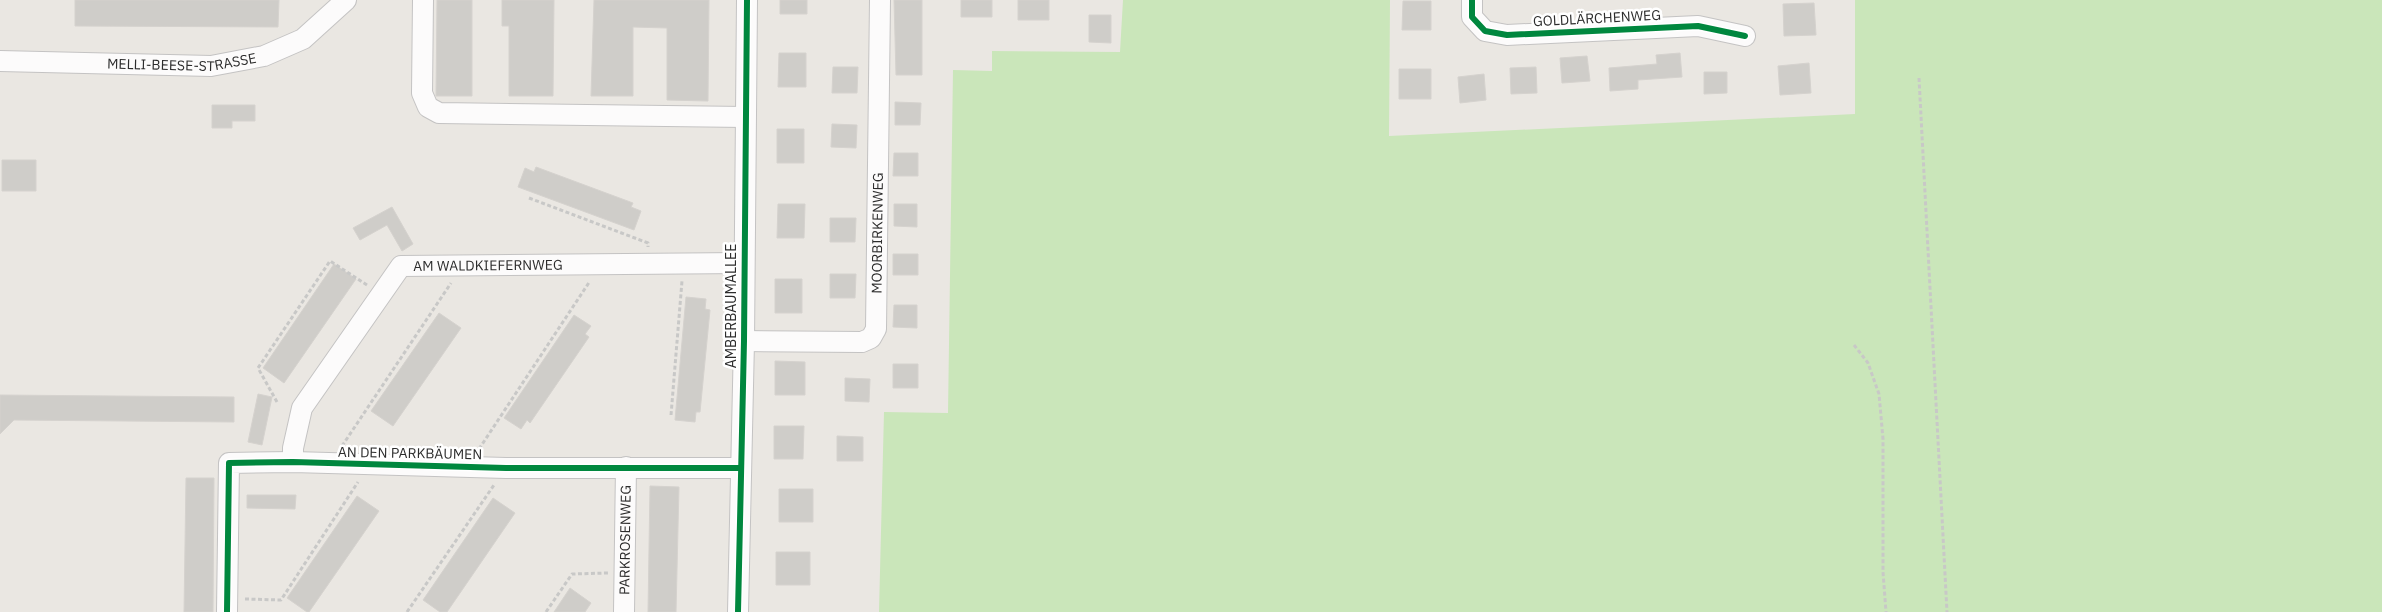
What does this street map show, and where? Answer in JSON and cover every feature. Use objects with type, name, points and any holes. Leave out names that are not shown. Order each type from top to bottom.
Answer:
[{"type":"street","name":"MELLI-BEESE-STRASSE","points":[[0,61],[211,66],[264,56],[303,39],[346,0]]},
{"type":"street","points":[[424,0],[422,93],[428,107],[439,113],[745,117]]},
{"type":"street","name":"AMBERBAUMALLEE","points":[[738,612],[744,342],[747,0]]},
{"type":"street","name":"MOORBIRKENWEG","points":[[744,342],[862,342],[871,338],[876,329],[880,0]]},
{"type":"street","name":"GOLDLÄRCHENWEG","points":[[1472,0],[1472,16],[1485,31],[1507,35],[1698,26],[1745,36]]},
{"type":"street","name":"AM WALDKIEFERNWEG","points":[[293,462],[293,448],[302,408],[401,266],[744,263]]},
{"type":"street","name":"AN DEN PARKBÄUMEN","points":[[227,605],[229,463],[293,462],[506,468],[740,468]]},
{"type":"street","name":"PARKROSENWEG","points":[[624,612],[626,467]]},
{"type":"path","points":[[1920,78],[1947,612]]},
{"type":"path","points":[[529,198],[648,243],[648,264]]},
{"type":"path","points":[[277,402],[258,368],[330,261],[382,295]]},
{"type":"path","points":[[671,415],[684,263]]},
{"type":"path","points":[[468,467],[601,264]]},
{"type":"path","points":[[331,464],[462,265]]},
{"type":"path","points":[[1854,345],[1868,363],[1879,394],[1884,439],[1883,572],[1886,612]]},
{"type":"path","points":[[227,605],[281,600],[370,464]]},
{"type":"path","points":[[407,612],[506,468]]},
{"type":"path","points":[[546,612],[572,574],[624,574]]},
{"type":"green space","points":[[1123,0],[1390,0],[1389,136],[1855,114],[1855,0],[2382,0],[2382,612],[879,612],[884,412],[948,413],[953,70],[992,71],[992,51],[1120,52]]},
{"type":"building","points":[[75,0],[279,0],[278,27],[75,26]]},
{"type":"building","points":[[437,0],[472,0],[472,96],[436,96]]},
{"type":"building","points":[[502,0],[554,0],[553,96],[509,96],[509,26],[502,26]]},
{"type":"building","points":[[594,0],[709,0],[708,101],[667,100],[667,28],[633,27],[633,96],[591,96]]},
{"type":"building","points":[[780,0],[807,0],[807,14],[780,14]]},
{"type":"building","points":[[894,0],[922,0],[922,75],[896,75]]},
{"type":"building","points":[[961,0],[992,0],[992,17],[961,17]]},
{"type":"building","points":[[1018,0],[1049,0],[1049,20],[1018,20]]},
{"type":"building","points":[[1403,1],[1431,1],[1431,30],[1402,30]]},
{"type":"building","points":[[1814,3],[1816,35],[1784,36],[1783,4]]},
{"type":"building","points":[[1089,15],[1111,15],[1111,43],[1089,42]]},
{"type":"building","points":[[779,53],[806,53],[806,87],[778,87]]},
{"type":"building","points":[[1680,53],[1682,77],[1638,80],[1638,89],[1610,91],[1609,68],[1657,64],[1656,55]]},
{"type":"building","points":[[1587,56],[1590,81],[1562,83],[1560,58]]},
{"type":"building","points":[[1809,63],[1811,93],[1780,95],[1778,66]]},
{"type":"building","points":[[833,67],[858,67],[857,93],[832,93]]},
{"type":"building","points":[[1536,67],[1537,93],[1511,94],[1510,68]]},
{"type":"building","points":[[1399,69],[1431,69],[1431,99],[1399,99]]},
{"type":"building","points":[[1704,72],[1727,72],[1727,93],[1704,94]]},
{"type":"building","points":[[1484,74],[1486,100],[1460,103],[1458,77]]},
{"type":"building","points":[[895,102],[921,103],[920,125],[895,125]]},
{"type":"building","points":[[212,105],[255,105],[255,121],[232,121],[232,128],[212,128]]},
{"type":"building","points":[[832,124],[857,125],[856,148],[831,147]]},
{"type":"building","points":[[777,129],[804,129],[804,163],[777,163]]},
{"type":"building","points":[[894,153],[918,153],[918,176],[893,176]]},
{"type":"building","points":[[2,160],[36,160],[36,191],[2,191]]},
{"type":"building","points":[[536,167],[633,203],[631,207],[641,211],[634,230],[518,187],[525,168],[534,172]]},
{"type":"building","points":[[778,204],[805,204],[804,238],[777,238]]},
{"type":"building","points":[[894,204],[917,204],[917,227],[894,226]]},
{"type":"building","points":[[392,207],[413,244],[402,251],[387,225],[360,240],[353,228]]},
{"type":"building","points":[[830,218],[856,218],[855,242],[830,242]]},
{"type":"building","points":[[893,254],[918,254],[918,275],[893,275]]},
{"type":"building","points":[[334,264],[356,279],[284,383],[263,368]]},
{"type":"building","points":[[830,274],[856,274],[855,298],[830,298]]},
{"type":"building","points":[[775,279],[802,279],[802,313],[775,313]]},
{"type":"building","points":[[686,297],[706,299],[705,309],[710,310],[700,412],[696,412],[695,422],[675,420]]},
{"type":"building","points":[[894,305],[917,305],[917,328],[893,327]]},
{"type":"building","points":[[439,313],[461,328],[393,426],[371,411]]},
{"type":"building","points":[[574,315],[591,326],[585,334],[589,337],[530,423],[527,420],[521,429],[504,418]]},
{"type":"building","points":[[775,361],[805,362],[805,395],[775,395]]},
{"type":"building","points":[[893,364],[918,364],[918,388],[893,388]]},
{"type":"building","points":[[845,378],[870,379],[869,402],[845,401]]},
{"type":"building","points":[[258,394],[272,397],[262,445],[248,442]]},
{"type":"building","points":[[0,395],[234,397],[234,422],[14,420],[0,434]]},
{"type":"building","points":[[774,426],[804,426],[803,459],[774,459]]},
{"type":"building","points":[[837,436],[863,437],[863,461],[837,461]]},
{"type":"building","points":[[186,478],[214,478],[213,612],[184,612]]},
{"type":"building","points":[[650,486],[679,487],[676,612],[648,612]]},
{"type":"building","points":[[779,489],[813,489],[813,522],[779,522]]},
{"type":"building","points":[[247,495],[296,495],[295,509],[247,508]]},
{"type":"building","points":[[357,496],[379,511],[309,612],[307,612],[287,598]]},
{"type":"building","points":[[493,498],[515,513],[447,612],[440,612],[423,600]]},
{"type":"building","points":[[776,552],[810,552],[810,585],[776,585]]},
{"type":"building","points":[[570,588],[591,603],[585,612],[554,612]]},
{"type":"cycle path","points":[[738,612],[744,341],[747,0]]},
{"type":"cycle path","points":[[1472,0],[1472,17],[1485,31],[1507,35],[1698,26],[1745,36]]},
{"type":"cycle path","points":[[227,612],[229,463],[293,462],[506,468],[740,468]]}]
